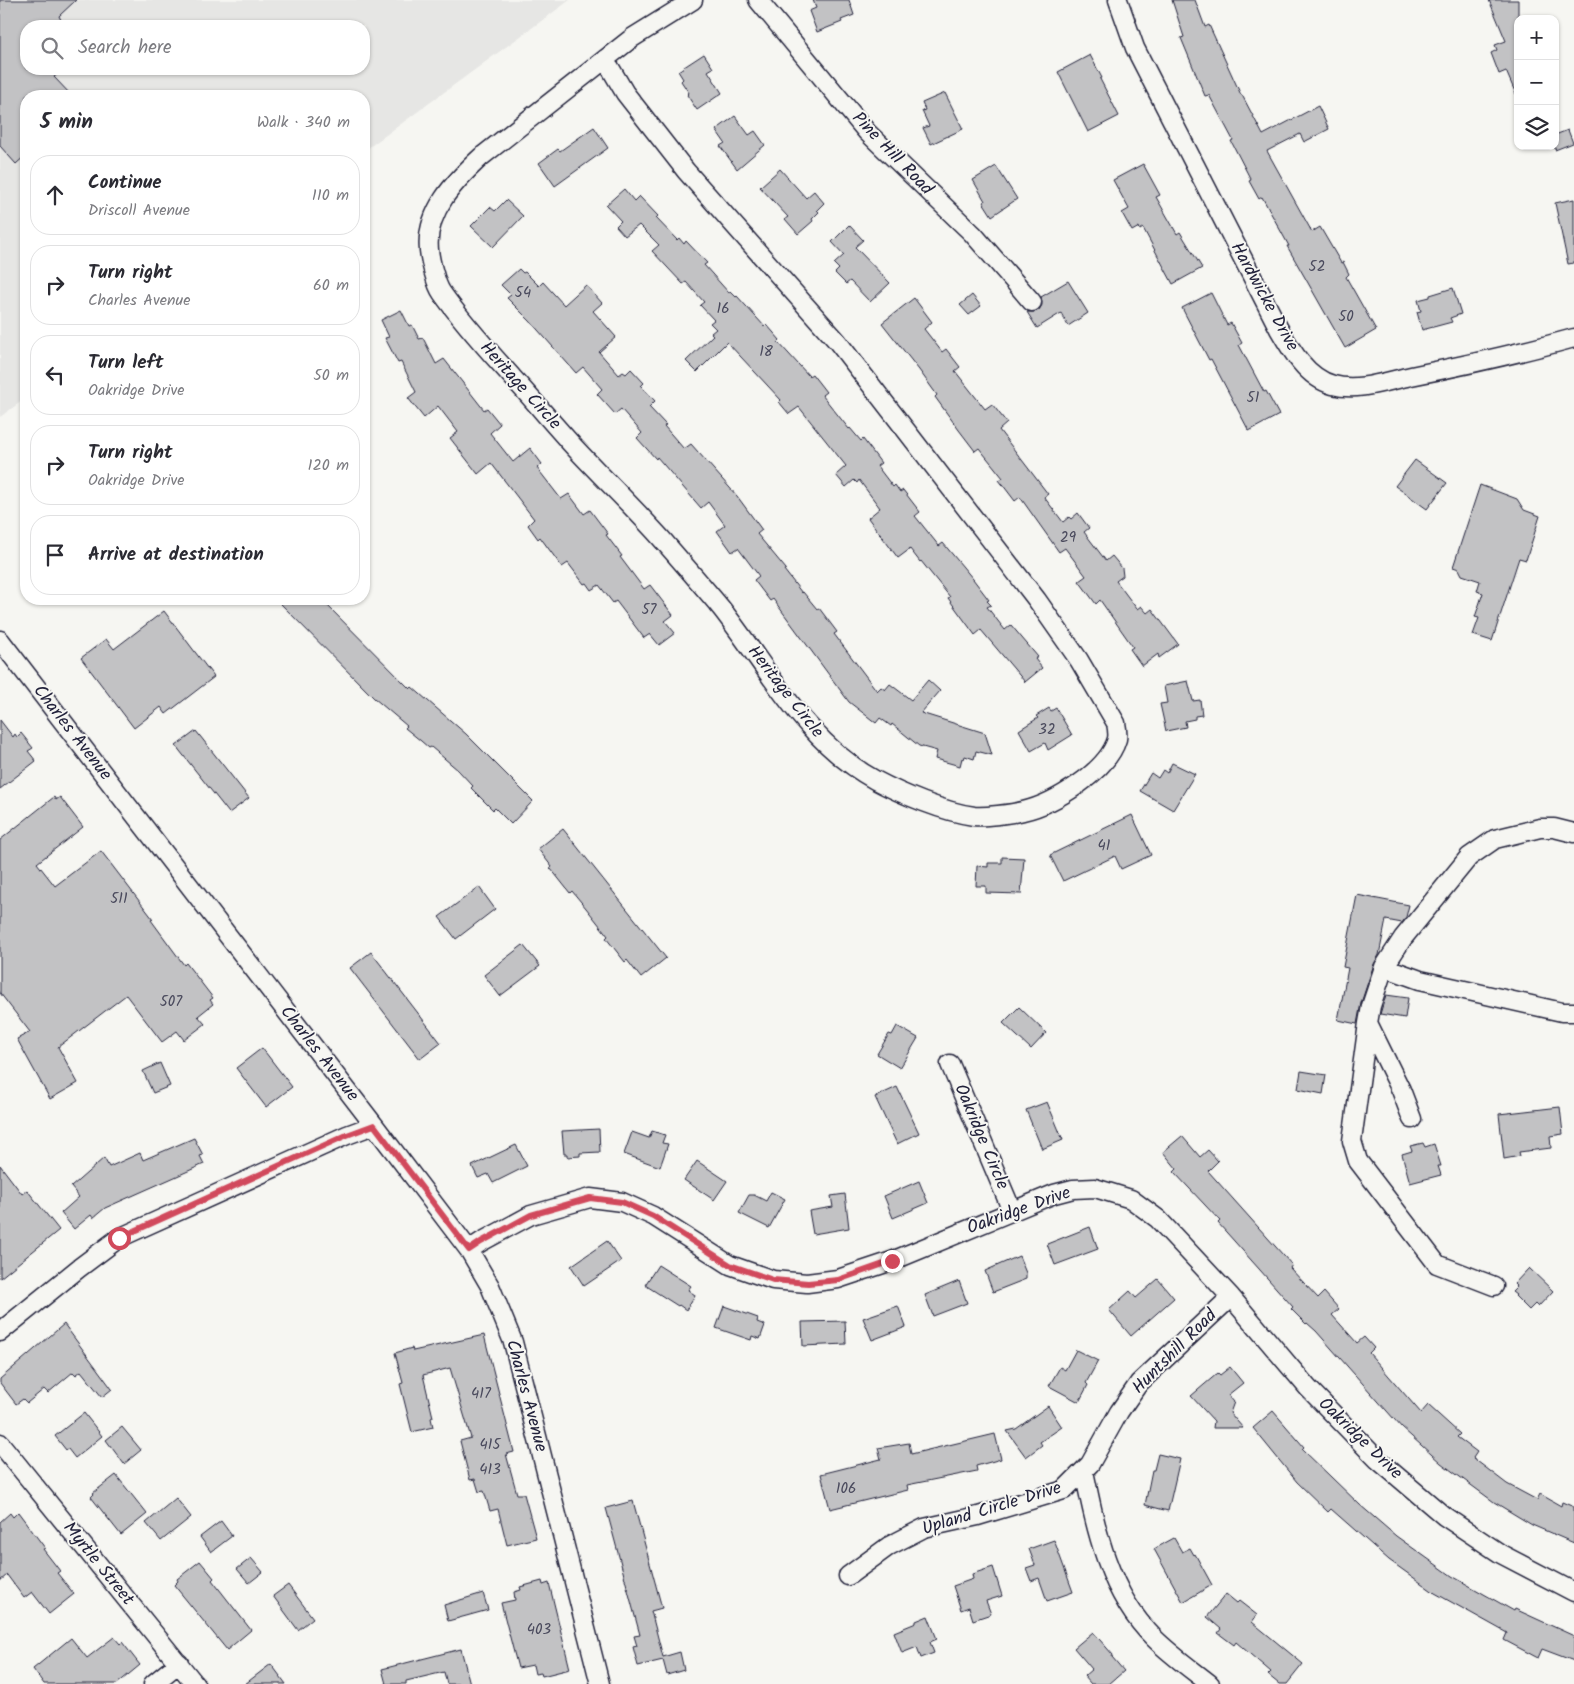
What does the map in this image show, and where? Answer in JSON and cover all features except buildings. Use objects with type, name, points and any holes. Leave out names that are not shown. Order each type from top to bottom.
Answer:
[{"type":"street","name":"Heritage Circle","points":[[605,59],[625,93],[686,171],[837,341],[1037,600],[1079,660],[1116,723],[1118,739],[1109,755],[1084,781],[1045,803],[1023,812],[976,816],[950,811],[920,800],[875,780],[838,755],[804,722],[721,608],[666,544],[572,445],[479,340],[440,290],[429,250],[430,226],[438,207],[464,173],[481,157],[605,59],[632,38],[693,0]]},
{"type":"street","name":"Pine Hill Road","points":[[758,0],[868,132],[973,234],[1032,302]]},
{"type":"street","name":"Hardwicke Drive","points":[[1118,0],[1135,48],[1279,329],[1294,354],[1313,375],[1333,385],[1361,387],[1491,360],[1574,338]]},
{"type":"street","name":"Charles Avenue","points":[[0,640],[469,1250],[490,1286],[513,1342],[600,1684]]},
{"type":"street","points":[[1494,1286],[1437,1264],[1358,1161],[1352,1141],[1371,1006],[1384,968],[1402,938],[1469,857],[1495,839],[1540,828],[1554,828],[1574,833]]},
{"type":"street","points":[[1384,968],[1420,980],[1562,1012],[1574,1012]]},
{"type":"street","points":[[1368,1023],[1401,1090],[1412,1119]]},
{"type":"street","name":"Oakridge Circle","points":[[950,1064],[1012,1211]]},
{"type":"street","points":[[0,1332],[119,1238],[338,1139],[374,1125]]},
{"type":"street","name":"Oakridge Drive","points":[[469,1250],[531,1215],[590,1198],[622,1202],[653,1216],[730,1265],[773,1280],[808,1283],[838,1280],[892,1261],[1054,1194],[1074,1189],[1094,1188],[1131,1199],[1158,1219],[1231,1297],[1308,1388],[1378,1460],[1444,1516],[1500,1554],[1574,1592]]},
{"type":"street","name":"Huntshill Road","points":[[1084,1471],[1090,1464],[1119,1412],[1140,1383],[1231,1297]]},
{"type":"street","name":"Myrtle Street","points":[[0,1444],[195,1684]]},
{"type":"street","points":[[1084,1471],[1096,1531],[1118,1588],[1137,1619],[1154,1638],[1210,1684]]},
{"type":"street","name":"Upland Circle Drive","points":[[848,1576],[890,1546],[924,1528],[978,1516],[1064,1490],[1084,1471]]},
{"type":"street","points":[[153,1684],[179,1663]]},
{"type":"shaded area","points":[[0,0],[570,0],[370,147],[370,90],[20,90],[20,402],[0,417]]},
{"type":"route","points":[[119,1238],[347,1135],[374,1125],[469,1250],[531,1215],[590,1198],[622,1202],[653,1216],[730,1265],[773,1280],[808,1283],[838,1280],[892,1261]]}]
